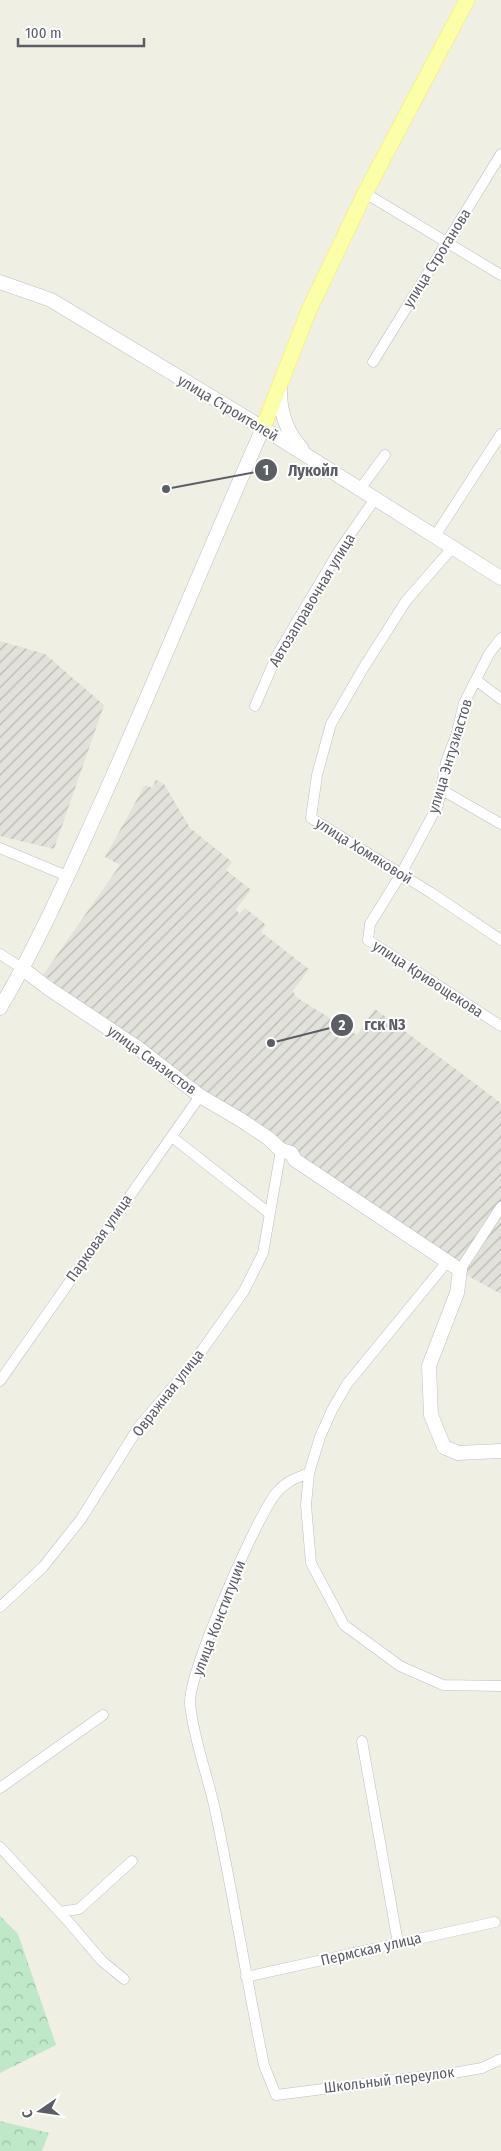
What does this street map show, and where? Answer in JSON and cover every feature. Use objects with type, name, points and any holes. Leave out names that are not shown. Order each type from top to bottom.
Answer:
[{"type":"main road","points":[[263,428],[309,310],[365,193],[467,0]]},
{"type":"street","name":"улица Строганова","points":[[373,362],[501,154]]},
{"type":"street","points":[[365,193],[501,275]]},
{"type":"street","name":"улица Строителей","points":[[0,282],[51,300],[263,428],[501,578]]},
{"type":"street","points":[[280,382],[281,406],[285,421],[298,444],[314,460]]},
{"type":"street","points":[[0,1008],[23,969],[67,876],[140,714],[263,428]]},
{"type":"street","points":[[435,536],[501,434]]},
{"type":"street","points":[[360,489],[385,455]]},
{"type":"street","name":"Автозаправочная улица","points":[[255,706],[277,655],[340,549],[375,499]]},
{"type":"street","name":"улица Хомяковой","points":[[452,547],[406,601],[331,724],[317,775],[311,818],[401,874],[501,940]]},
{"type":"street","name":"улица Энтузиастов","points":[[401,874],[438,805],[446,762],[456,736],[464,703],[489,654],[501,638]]},
{"type":"street","points":[[476,680],[501,699]]},
{"type":"street","points":[[442,790],[501,824]]},
{"type":"street","points":[[0,848],[67,876]]},
{"type":"street","name":"улица Кривощекова","points":[[401,874],[370,924],[368,940],[501,1026]]},
{"type":"street","points":[[0,954],[23,969]]},
{"type":"street","name":"улица Связистов","points":[[23,969],[48,988],[138,1048],[200,1096],[241,1120],[268,1138],[281,1150],[291,1153],[295,1160],[460,1270]]},
{"type":"street","name":"Парковая улица","points":[[0,1381],[200,1096]]},
{"type":"street","points":[[172,1136],[270,1213]]},
{"type":"street","name":"Овражная улица","points":[[0,1607],[43,1567],[81,1519],[140,1425],[191,1366],[244,1291],[263,1253],[281,1150]]},
{"type":"street","points":[[501,1207],[460,1270],[457,1293],[429,1366],[431,1415],[444,1447],[458,1453],[501,1451]]},
{"type":"street","points":[[447,1262],[347,1384],[332,1410],[320,1437],[309,1473],[306,1505],[311,1563],[344,1625],[400,1666],[443,1685],[501,1686]]},
{"type":"street","name":"улица Конституции","points":[[276,2095],[264,2065],[220,1833],[190,1703],[197,1671],[229,1586],[255,1531],[276,1493],[287,1481],[309,1473]]},
{"type":"street","points":[[0,1788],[103,1715]]},
{"type":"street","points":[[362,1741],[398,1943]]},
{"type":"street","points":[[0,1847],[102,1961],[124,1979]]},
{"type":"street","points":[[60,1912],[79,1909],[132,1861]]},
{"type":"street","name":"Пермская улица","points":[[246,1977],[495,1922]]},
{"type":"street","name":"Школьный переулок","points":[[276,2095],[459,2072],[482,2068],[501,2060]]},
{"type":"shaded area","points":[[0,641],[45,654],[104,705],[54,849],[0,836]]},
{"type":"shaded area","points":[[156,780],[164,784],[190,828],[232,862],[226,870],[251,890],[236,909],[239,914],[245,908],[266,925],[261,932],[309,969],[293,991],[296,997],[357,1035],[375,1009],[501,1103],[501,1294],[441,1261],[44,991],[53,981],[43,975],[120,865],[105,857],[145,785],[152,788]]},
{"type":"green space","points":[[0,1916],[18,1934],[56,2045],[0,2073]]},
{"type":"green space","points":[[0,2121],[49,2133],[42,2151],[0,2151]]},
{"type":"place","name":"Лукойл","points":[[166,489]]},
{"type":"place","name":"гск N3","points":[[271,1043]]}]
